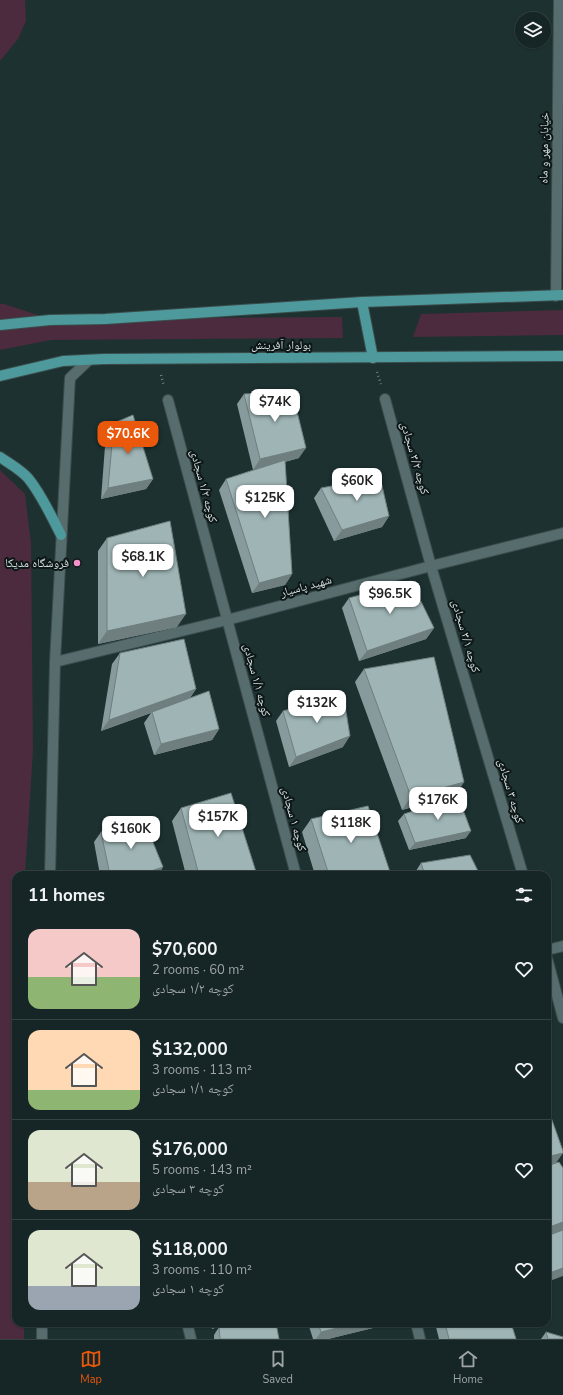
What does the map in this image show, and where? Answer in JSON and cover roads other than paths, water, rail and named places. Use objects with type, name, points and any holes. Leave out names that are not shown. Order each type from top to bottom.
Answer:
[{"type":"main road","points":[[0,325],[50,320],[105,319],[362,302],[560,295]]},
{"type":"main road","points":[[362,302],[373,358]]},
{"type":"main road","name":"بولوار آفرینش","points":[[0,376],[63,361],[89,360],[563,356]]},
{"type":"main road","points":[[0,457],[19,469],[28,478],[44,503],[61,535]]},
{"type":"street","name":"خیابان مهر و ماه","points":[[559,0],[560,295]]},
{"type":"street","points":[[50,871],[55,662],[70,378],[89,360]]},
{"type":"street","name":"کوچه ۳/۲ سجادی","points":[[385,399],[431,566]]},
{"type":"street","name":"کوچه ۱/۲ سجادی","points":[[168,400],[227,620]]},
{"type":"street","name":"شهید پاسیار","points":[[55,662],[227,620],[563,533]]},
{"type":"street","name":"کوچه ۳/۱ سجادی","points":[[431,566],[475,714]]},
{"type":"street","name":"کوچه ۱/۱ سجادی","points":[[227,620],[268,770]]},
{"type":"street","name":"کوچه ۳ سجادی","points":[[475,714],[521,871]]},
{"type":"street","name":"کوچه ۱ سجادی","points":[[268,770],[295,871]]},
{"type":"street","points":[[551,949],[563,946]]},
{"type":"street","points":[[551,973],[563,1018]]},
{"type":"street","points":[[42,1327],[42,1339]]},
{"type":"street","points":[[188,1327],[191,1339]]},
{"type":"street","points":[[417,1327],[420,1339]]},
{"type":"place","name":"فروشگاه مدیکا","points":[[77,563]]}]
